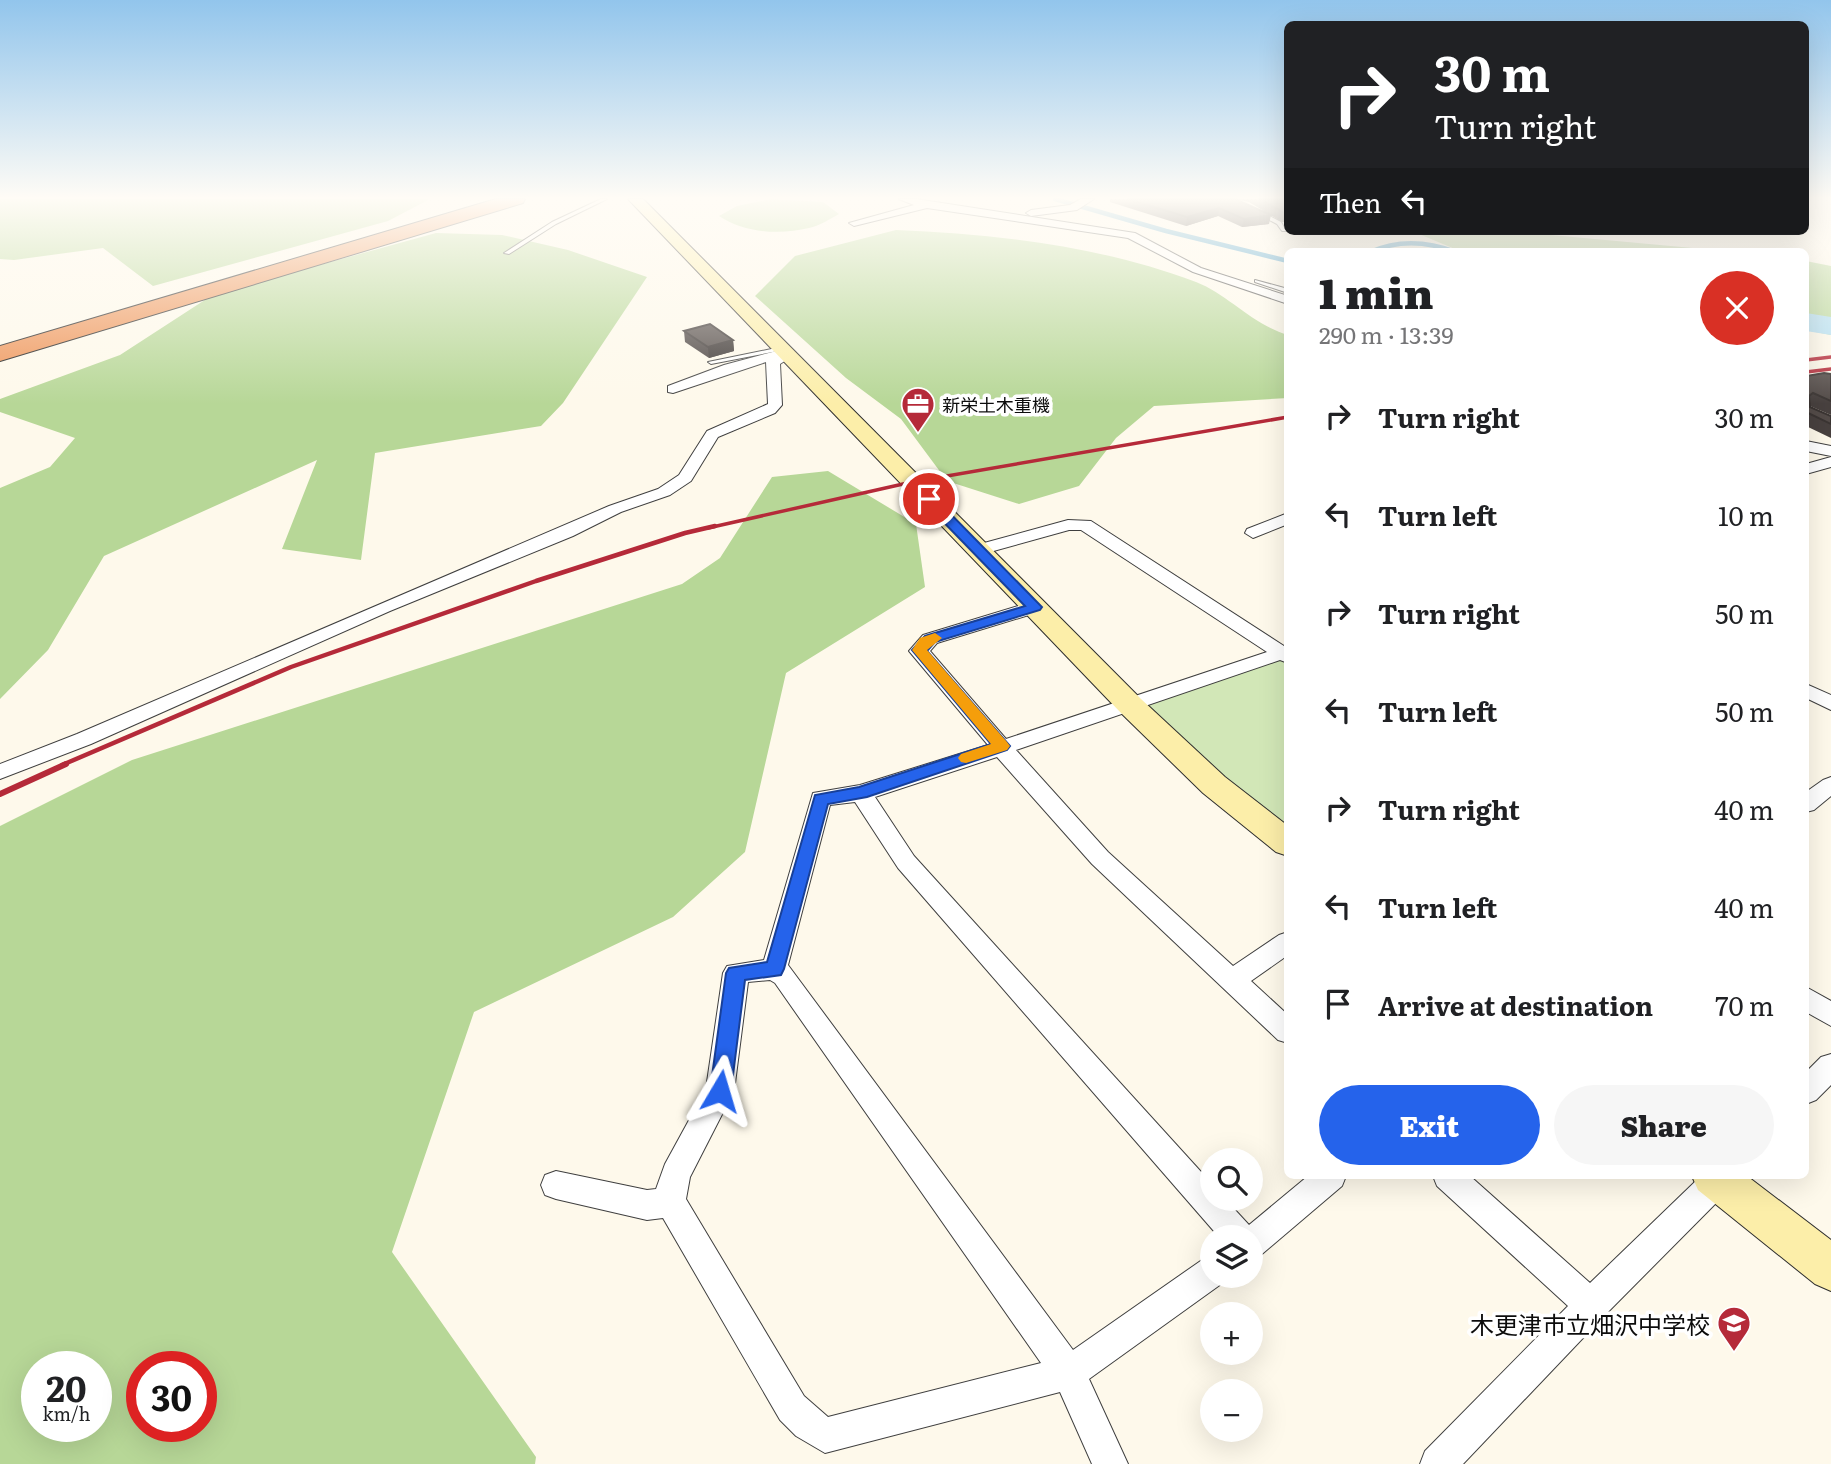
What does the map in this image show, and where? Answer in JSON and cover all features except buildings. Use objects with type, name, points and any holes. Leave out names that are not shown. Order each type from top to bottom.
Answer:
[{"type":"highway","points":[[0,344],[259,267]]},
{"type":"highway","points":[[0,354],[289,267]]},
{"type":"street","points":[[702,267],[1131,706],[1214,785],[1284,841]]},
{"type":"street","points":[[1192,267],[1284,298]]},
{"type":"street","points":[[673,389],[729,368],[784,352]]},
{"type":"street","points":[[0,772],[84,739],[383,607],[567,533],[615,509],[664,492],[685,478],[712,434],[770,410],[775,405],[773,362],[784,352]]},
{"type":"street","points":[[1809,447],[1831,451]]},
{"type":"street","points":[[1809,468],[1831,462]]},
{"type":"street","points":[[1253,533],[1284,520]]},
{"type":"street","points":[[979,550],[1068,525],[1085,524],[1284,653]]},
{"type":"street","points":[[1035,607],[930,639],[919,650],[1056,811],[1100,858],[1284,1028]]},
{"type":"street","points":[[774,969],[821,799],[861,793],[1284,655]]},
{"type":"street","points":[[1809,692],[1831,703]]},
{"type":"street","points":[[1809,802],[1831,785]]},
{"type":"street","points":[[861,793],[906,862],[1228,1225]]},
{"type":"street","points":[[1231,981],[1284,945]]},
{"type":"street","points":[[1110,1464],[1069,1373],[784,976],[774,969],[736,973],[720,1091],[676,1174],[671,1190],[671,1202],[792,1408],[808,1424],[825,1435],[1069,1373],[1200,1280]]},
{"type":"street","points":[[1809,1000],[1831,1015]]},
{"type":"street","points":[[1809,1088],[1831,1066]]},
{"type":"street","points":[[1263,1233],[1327,1179]]},
{"type":"street","points":[[1451,1179],[1591,1305]]},
{"type":"street","points":[[1437,1464],[1716,1179]]},
{"type":"street","points":[[1720,1179],[1831,1268]]},
{"type":"street","points":[[556,1185],[647,1205],[671,1202]]},
{"type":"lane","points":[[1257,281],[1284,290]]},
{"type":"lane","points":[[712,362],[784,352]]},
{"type":"green space","points":[[128,267],[221,267],[153,286]]},
{"type":"green space","points":[[311,267],[619,267],[647,277],[563,403],[541,426],[375,453],[361,560],[282,549],[317,460],[104,556],[48,650],[0,699],[0,488],[50,467],[75,438],[0,412],[0,399],[120,355],[214,294]]},
{"type":"green space","points":[[784,267],[1151,267],[1196,282],[1284,334],[1284,398],[1154,406],[1116,438],[1079,486],[1019,504],[947,481],[901,419],[846,378],[755,296]]},
{"type":"green space","points":[[1809,267],[1831,267],[1831,335],[1809,331]]},
{"type":"green space","points":[[828,471],[916,524],[925,587],[786,673],[745,852],[673,917],[474,1012],[392,1252],[536,1457],[535,1464],[0,1464],[0,826],[132,760],[682,584],[720,558],[772,477]]},
{"type":"green space","points":[[1284,658],[1284,840],[1131,706]]},
{"type":"waterway","points":[[1809,322],[1831,326]]},
{"type":"railway","points":[[1809,360],[1831,357]]},
{"type":"railway","points":[[1809,372],[1831,369]]},
{"type":"railway","points":[[708,528],[912,482],[1284,418]]},
{"type":"railway","points":[[62,765],[291,667],[536,581],[685,533],[715,526]]},
{"type":"railway","points":[[0,794],[66,764]]},
{"type":"slow traffic","points":[[935,638],[925,642],[919,650],[1002,746],[966,758]]},
{"type":"place","name":"新栄土木重機","points":[[918,434]]},
{"type":"place","name":"木更津市立畑沢中学校","points":[[1734,1353]]},
{"type":"route","points":[[720,1091],[736,973],[774,969],[821,799],[861,793],[1002,746],[919,650],[930,639],[1035,607],[929,499]]}]
